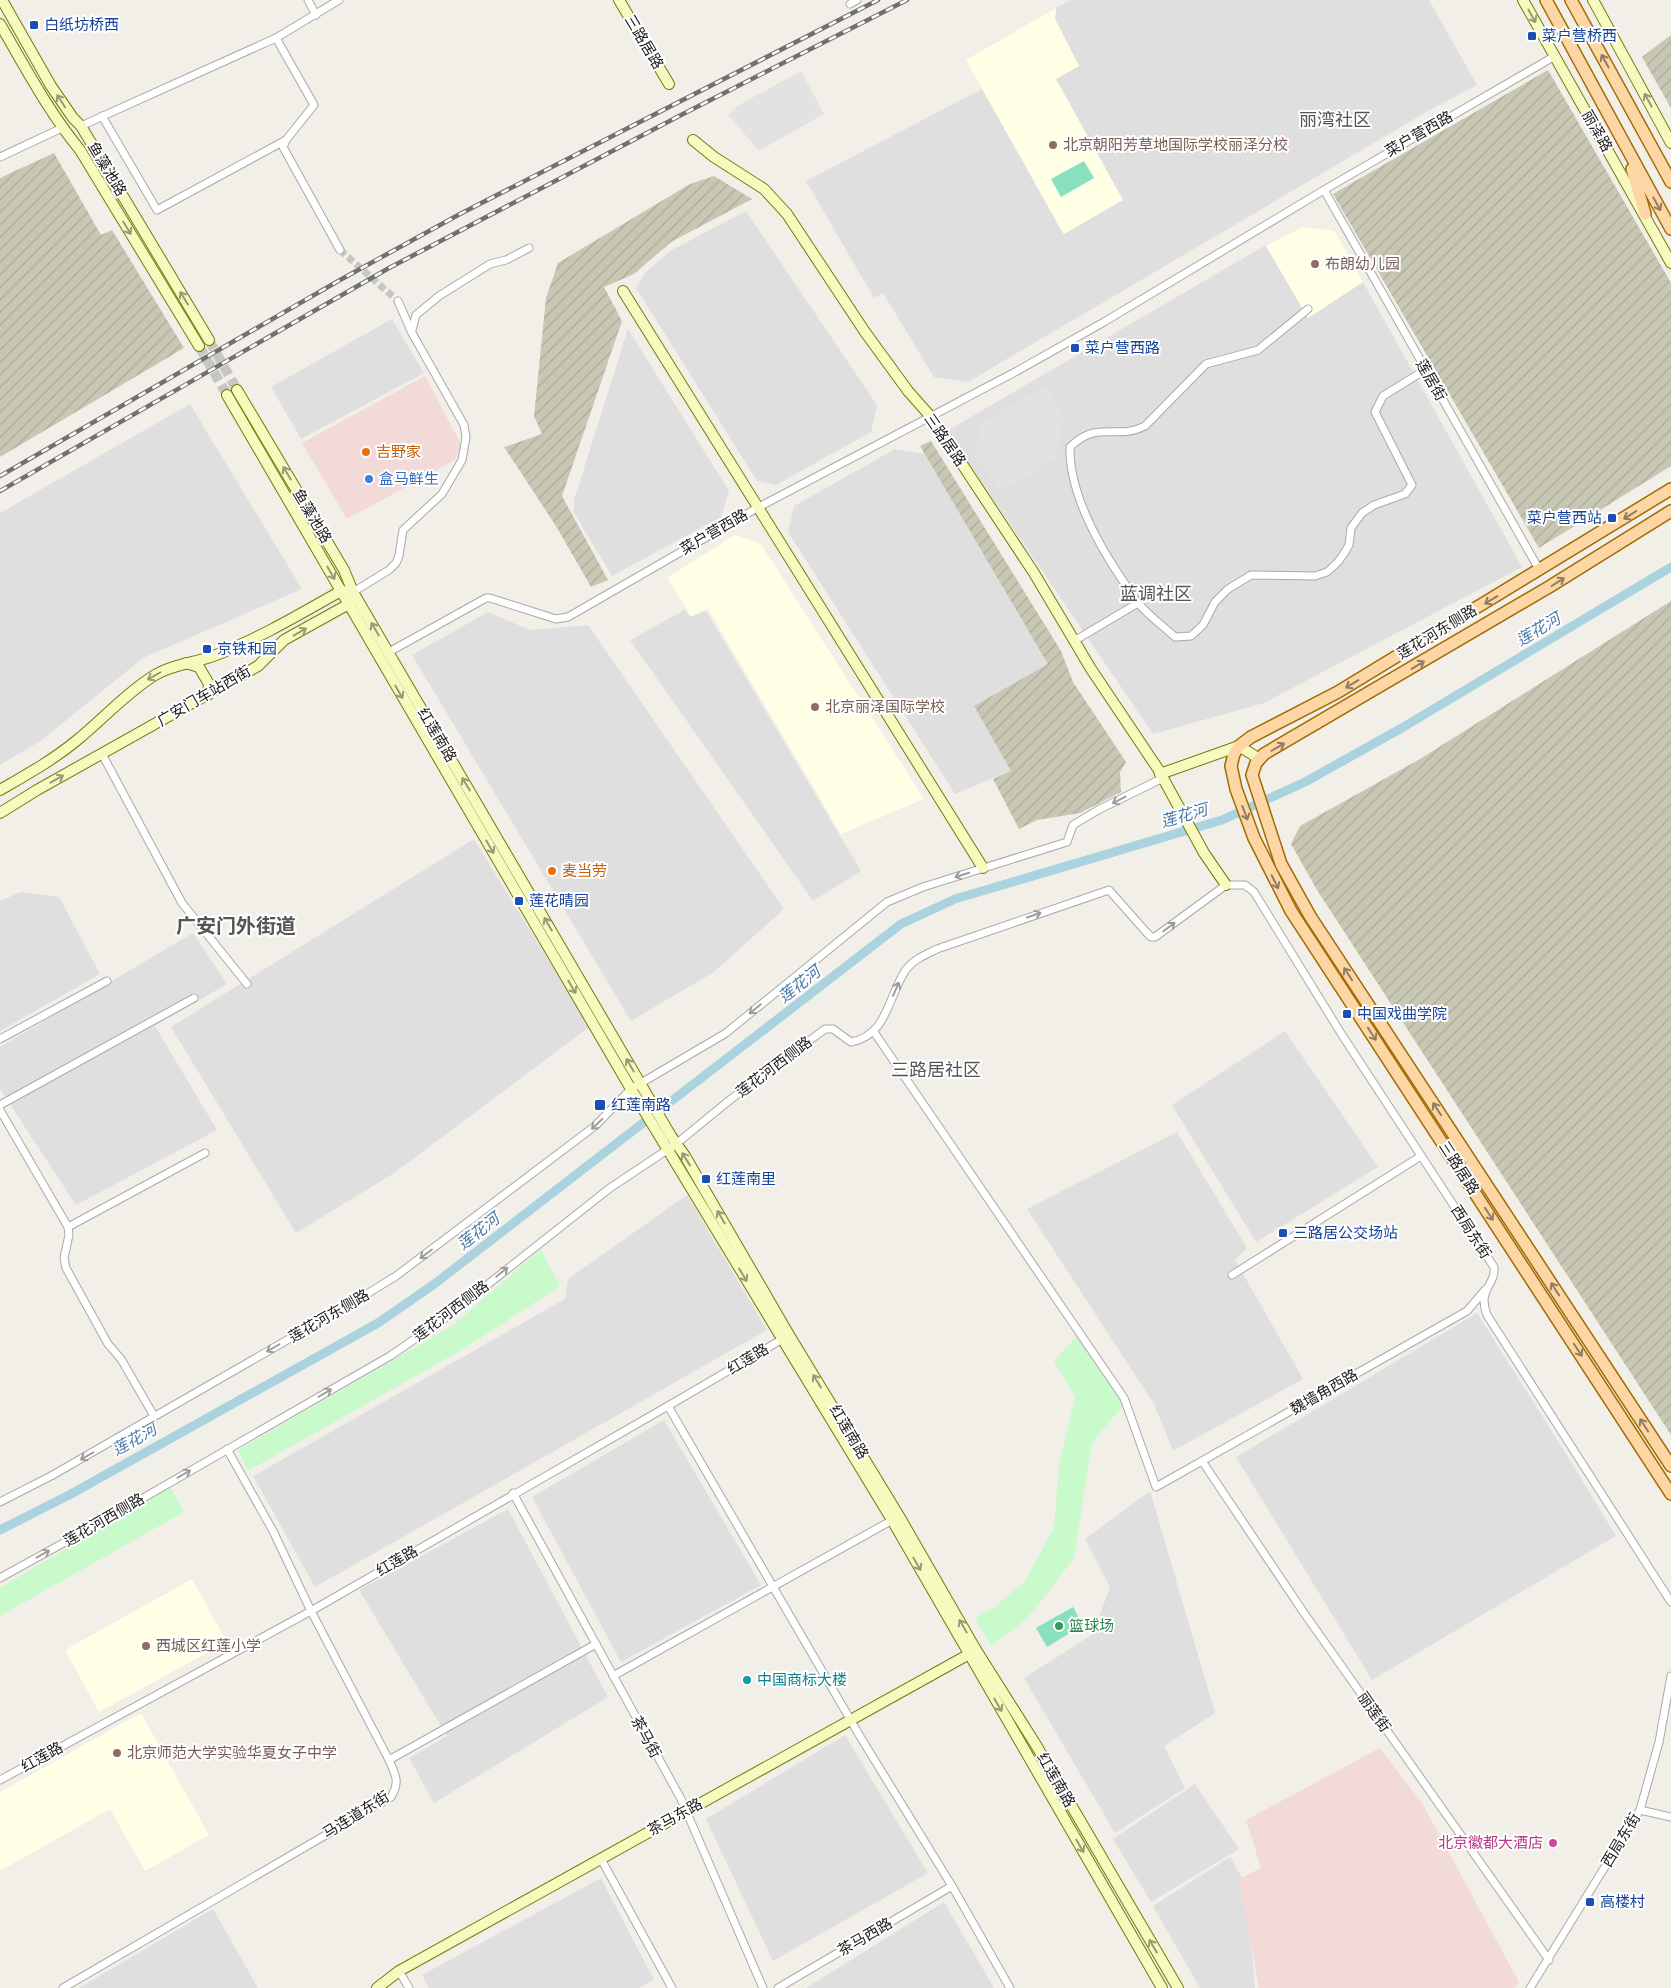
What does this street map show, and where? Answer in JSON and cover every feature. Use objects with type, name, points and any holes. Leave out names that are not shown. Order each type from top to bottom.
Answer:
[{"type":"main road","name":"丽泽路","points":[[1546,0],[1671,229]]},
{"type":"main road","points":[[1571,0],[1671,182]]},
{"type":"main road","points":[[1626,148],[1645,214]]},
{"type":"main road","points":[[1653,150],[1671,165]]},
{"type":"main road","name":"莲花河东侧路","points":[[1240,746],[1251,737],[1338,692],[1671,490]]},
{"type":"main road","name":"莲花河东侧路","points":[[1258,758],[1549,587],[1671,511]]},
{"type":"main road","name":"三路居路","points":[[1240,746],[1234,754],[1231,766],[1236,789],[1254,838],[1291,910],[1671,1494]]},
{"type":"main road","name":"三路居路","points":[[1258,758],[1252,775],[1253,783],[1281,864],[1310,916],[1671,1466]]},
{"type":"street","name":"鱼藻池路","points":[[2,0],[52,86],[73,118],[81,126],[209,340]]},
{"type":"street","points":[[308,0],[316,15]]},
{"type":"street","points":[[81,126],[276,38],[339,0]]},
{"type":"street","name":"三路居路","points":[[619,0],[669,84]]},
{"type":"street","name":"丽泽路","points":[[1523,0],[1671,263]]},
{"type":"street","points":[[1593,0],[1671,143]]},
{"type":"street","name":"鱼藻池路","points":[[0,24],[62,128],[80,150],[199,346]]},
{"type":"street","points":[[276,38],[314,105],[286,140],[283,148],[340,250]]},
{"type":"street","name":"菜户营西路","points":[[389,652],[486,598],[556,619],[568,617],[757,508],[931,417],[1104,322],[1324,190],[1555,56]]},
{"type":"street","points":[[102,116],[157,210],[286,140]]},
{"type":"street","points":[[0,157],[62,128]]},
{"type":"street","name":"三路居路","points":[[692,140],[714,157],[764,189],[779,202],[865,332],[908,391],[931,417],[1039,580],[1091,669],[1162,776],[1204,853],[1226,884]]},
{"type":"street","name":"莲居街","points":[[1324,190],[1540,571]]},
{"type":"street","points":[[412,333],[412,326],[416,315],[439,296],[490,264],[503,261],[529,248]]},
{"type":"street","points":[[623,291],[983,868]]},
{"type":"street","points":[[348,605],[353,592],[396,563],[403,530],[442,494],[462,460],[466,437],[464,425],[412,333],[398,301]]},
{"type":"street","points":[[1308,309],[1258,350],[1206,364],[1145,426],[1135,431],[1124,433],[1113,430],[1096,432],[1080,438],[1070,447],[1070,462],[1075,485],[1093,531],[1109,560],[1138,603],[1175,637],[1191,636],[1203,625],[1215,602],[1228,589],[1251,575],[1315,576],[1327,572],[1345,552],[1349,545],[1351,528],[1362,513],[1374,505],[1405,494],[1412,485],[1375,412],[1383,396],[1425,370]]},
{"type":"street","name":"鱼藻池路","points":[[237,390],[344,570],[353,592]]},
{"type":"street","name":"鱼藻池路","points":[[227,395],[341,591]]},
{"type":"street","points":[[341,591],[353,592]]},
{"type":"street","name":"红莲南路","points":[[341,591],[631,1089],[650,1110],[670,1142],[785,1337],[896,1518],[1162,1988]]},
{"type":"street","name":"广安门车站西街","points":[[0,790],[27,775],[76,740],[136,687],[157,673],[214,656],[258,637],[341,591]]},
{"type":"street","name":"红莲南路","points":[[353,592],[640,1083],[650,1110]]},
{"type":"street","points":[[1074,641],[1138,603]]},
{"type":"street","name":"广安门车站西街","points":[[0,813],[37,790],[208,696],[258,666],[284,640],[348,605]]},
{"type":"street","points":[[186,663],[199,667],[208,684],[208,696]]},
{"type":"street","points":[[1162,776],[1240,746],[1258,758]]},
{"type":"street","points":[[102,754],[182,903],[247,984]]},
{"type":"street","points":[[27,775],[28,784],[32,790],[37,790]]},
{"type":"street","name":"莲花河东侧路","points":[[0,1502],[51,1476],[362,1297],[416,1262],[595,1126],[631,1089],[726,1032],[887,902],[923,887],[1067,842],[1073,826],[1098,810],[1162,776]]},
{"type":"street","points":[[874,1032],[880,1024],[905,971],[914,962],[937,949],[1109,890],[1147,933],[1151,937],[1155,937],[1226,884]]},
{"type":"street","name":"西局东街","points":[[1226,884],[1245,884],[1252,889],[1342,1035],[1494,1268],[1494,1276],[1485,1290],[1484,1303],[1487,1315],[1671,1602]]},
{"type":"street","points":[[0,1039],[107,981]]},
{"type":"street","points":[[0,1105],[194,998]]},
{"type":"street","name":"莲花河西侧路","points":[[0,1578],[105,1520],[390,1356],[444,1319],[670,1142],[825,1029],[833,1029],[851,1042],[860,1041],[874,1032]]},
{"type":"street","name":"魏墙角西路","points":[[874,1032],[1124,1398],[1156,1487],[1467,1311],[1485,1290]]},
{"type":"street","points":[[0,1110],[68,1227],[69,1235],[64,1258],[66,1268],[108,1344],[122,1359],[154,1416]]},
{"type":"street","points":[[68,1227],[205,1153]]},
{"type":"street","points":[[1232,1275],[1421,1156]]},
{"type":"street","name":"红莲路","points":[[0,1780],[310,1610],[668,1406],[785,1337]]},
{"type":"street","points":[[668,1406],[851,1720],[952,1886],[1010,1988]]},
{"type":"street","name":"马连道东街","points":[[64,1988],[390,1797],[397,1788],[396,1776],[389,1760],[310,1610],[273,1531],[227,1449]]},
{"type":"street","name":"丽莲街","points":[[1202,1462],[1304,1613],[1549,1960]]},
{"type":"street","name":"茶马街","points":[[513,1493],[686,1810],[763,1988]]},
{"type":"street","points":[[613,1676],[896,1518]]},
{"type":"street","points":[[389,1760],[596,1644]]},
{"type":"street","name":"红莲南路","points":[[972,1652],[1021,1719],[1178,1988]]},
{"type":"street","name":"茶马东路","points":[[377,1988],[399,1971],[972,1652]]},
{"type":"street","name":"西局东街","points":[[1530,1988],[1640,1810],[1659,1742],[1671,1676]]},
{"type":"street","points":[[1640,1810],[1671,1817]]},
{"type":"street","points":[[600,1859],[672,1988]]},
{"type":"street","name":"茶马西路","points":[[778,1988],[952,1886]]},
{"type":"street","points":[[399,1971],[409,1988]]},
{"type":"shaded area","points":[[1071,0],[1429,0],[1477,85],[1428,111],[968,382],[934,377],[883,293],[874,298],[806,181],[982,89],[1063,234],[1122,200],[1055,79],[1079,66],[1055,19],[1056,8]]},
{"type":"shaded area","name":"北京朝阳芳草地国际学校丽泽分校","points":[[1056,8],[1055,19],[1079,66],[1056,79],[1123,200],[1064,234],[966,60]]},
{"type":"shaded area","points":[[1671,35],[1671,108],[1642,57]]},
{"type":"shaded area","points":[[1548,70],[1671,283],[1671,466],[1539,548],[1333,194]]},
{"type":"shaded area","points":[[801,71],[824,114],[759,151],[728,115],[739,105]]},
{"type":"shaded area","points":[[54,153],[101,235],[112,230],[184,348],[0,457],[0,178]]},
{"type":"shaded area","points":[[714,176],[752,199],[671,242],[634,274],[604,287],[622,321],[562,496],[608,580],[591,587],[556,526],[504,447],[542,434],[534,416],[546,298],[558,263],[690,184]]},
{"type":"shaded area","points":[[746,211],[877,405],[871,432],[776,485],[757,481],[636,288],[645,273],[670,251]]},
{"type":"shaded area","name":"布朗幼儿园","points":[[1303,227],[1334,231],[1363,282],[1308,318],[1266,246]]},
{"type":"shaded area","points":[[1266,245],[1308,318],[1363,282],[1522,567],[1264,703],[1153,734],[947,431]]},
{"type":"shaded area","points":[[392,319],[424,373],[301,439],[271,387]]},
{"type":"shaded area","points":[[628,329],[729,491],[721,517],[612,576],[574,513],[574,500]]},
{"type":"shaded area","points":[[425,376],[462,446],[455,460],[347,519],[302,443]]},
{"type":"shaded area","points":[[1046,387],[1064,420],[1055,459],[1001,491],[974,456],[982,422]]},
{"type":"shaded area","name":"京铁和园","points":[[190,404],[302,589],[143,658],[42,740],[0,765],[0,513]]},
{"type":"shaded area","points":[[931,441],[1061,651],[1073,682],[1126,762],[1120,772],[1121,792],[1080,813],[1037,820],[1019,829],[993,779],[1011,771],[974,706],[1048,664],[920,446]]},
{"type":"shaded area","points":[[895,449],[925,454],[1049,664],[974,706],[1011,771],[955,794],[788,532],[794,506]]},
{"type":"shaded area","name":"北京丽泽国际学校","points":[[735,535],[760,543],[924,799],[841,834],[708,609],[691,616],[667,578]]},
{"type":"shaded area","points":[[1671,601],[1671,1435],[1317,890],[1291,844],[1300,826],[1420,759]]},
{"type":"shaded area","points":[[685,610],[690,617],[706,611],[861,871],[813,901],[630,640]]},
{"type":"shaded area","points":[[488,612],[530,630],[588,625],[784,909],[714,972],[631,1021],[412,655]]},
{"type":"shaded area","points":[[474,839],[589,1027],[394,1173],[296,1233],[171,1027]]},
{"type":"shaded area","points":[[21,892],[59,897],[100,974],[0,1031],[0,901]]},
{"type":"shaded area","points":[[193,933],[227,984],[155,1026],[217,1130],[76,1205],[0,1089],[0,1047]]},
{"type":"shaded area","points":[[1285,1031],[1378,1167],[1256,1242],[1172,1105]]},
{"type":"shaded area","points":[[1177,1132],[1247,1248],[1235,1260],[1303,1379],[1173,1451],[1154,1404],[1027,1209]]},
{"type":"shaded area","name":"红莲南里","points":[[687,1195],[767,1330],[315,1587],[253,1476],[565,1299],[568,1279]]},
{"type":"shaded area","points":[[1477,1313],[1616,1536],[1372,1680],[1236,1457]]},
{"type":"shaded area","points":[[664,1420],[761,1585],[621,1662],[532,1497]]},
{"type":"shaded area","points":[[1150,1491],[1215,1713],[1164,1746],[1185,1788],[1115,1833],[1024,1678],[1093,1634],[1110,1587],[1085,1539]]},
{"type":"shaded area","points":[[508,1509],[608,1697],[434,1803],[409,1758],[447,1736],[359,1590]]},
{"type":"shaded area","name":"西城区红莲小学","points":[[192,1579],[227,1642],[99,1712],[65,1650]]},
{"type":"shaded area","name":"北京师范大学实验华夏女子中学","points":[[141,1713],[209,1835],[145,1871],[110,1809],[0,1871],[0,1792]]},
{"type":"shaded area","points":[[845,1735],[928,1873],[773,1961],[706,1819]]},
{"type":"shaded area","points":[[1380,1748],[1422,1803],[1519,1982],[1514,1988],[1259,1988],[1239,1879],[1261,1868],[1246,1820]]},
{"type":"shaded area","points":[[1195,1784],[1239,1849],[1151,1902],[1113,1839]]},
{"type":"shaded area","points":[[1230,1857],[1246,1885],[1255,1988],[1200,1988],[1153,1906]]},
{"type":"shaded area","points":[[601,1878],[654,1980],[639,1988],[429,1988],[422,1975]]},
{"type":"shaded area","points":[[944,1902],[994,1988],[806,1988]]},
{"type":"shaded area","points":[[213,1909],[258,1988],[79,1988]]},
{"type":"green space","points":[[1084,161],[1094,178],[1061,197],[1051,179]]},
{"type":"green space","points":[[541,1249],[560,1286],[465,1348],[248,1471],[238,1450],[452,1326]]},
{"type":"green space","points":[[1078,1335],[1124,1404],[1092,1443],[1074,1558],[1025,1620],[991,1646],[975,1618],[993,1608],[1025,1581],[1054,1528],[1059,1464],[1075,1397],[1054,1361]]},
{"type":"green space","points":[[170,1487],[184,1512],[0,1616],[0,1588]]},
{"type":"green space","name":"篮球场","points":[[1073,1607],[1083,1625],[1047,1647],[1036,1628]]},
{"type":"waterway","name":"莲花河","points":[[0,1530],[71,1494],[378,1323],[433,1285],[901,924],[955,899],[1222,820],[1305,782],[1400,729],[1671,567]]},
{"type":"tunnel","points":[[340,250],[398,301]]},
{"type":"tunnel","points":[[209,340],[237,390]]},
{"type":"tunnel","points":[[199,346],[227,395]]},
{"type":"railway","points":[[0,476],[340,280],[460,214],[878,0]]},
{"type":"railway","points":[[0,491],[389,268],[683,114],[907,0]]},
{"type":"place","name":"白纸坊桥西","points":[[34,25]]},
{"type":"place","name":"菜户营桥西","points":[[1532,36]]},
{"type":"place","name":"北京朝阳芳草地国际学校丽泽分校","points":[[1053,145]]},
{"type":"place","name":"布朗幼儿园","points":[[1315,264]]},
{"type":"place","name":"菜户营西路","points":[[1075,348]]},
{"type":"place","name":"吉野家","points":[[366,452]]},
{"type":"place","name":"盒马鲜生","points":[[369,479]]},
{"type":"place","name":"菜户营西站","points":[[1612,518]]},
{"type":"place","name":"京铁和园","points":[[207,649]]},
{"type":"place","name":"北京丽泽国际学校","points":[[815,707]]},
{"type":"place","name":"麦当劳","points":[[552,871]]},
{"type":"place","name":"莲花晴园","points":[[519,901]]},
{"type":"place","name":"中国戏曲学院","points":[[1347,1014]]},
{"type":"place","name":"红莲南路","points":[[600,1105]]},
{"type":"place","name":"红莲南里","points":[[706,1179]]},
{"type":"place","name":"三路居公交场站","points":[[1283,1233]]},
{"type":"place","name":"篮球场","points":[[1059,1626]]},
{"type":"place","name":"西城区红莲小学","points":[[146,1646]]},
{"type":"place","name":"中国商标大楼","points":[[747,1680]]},
{"type":"place","name":"北京师范大学实验华夏女子中学","points":[[117,1753]]},
{"type":"place","name":"北京徽都大酒店","points":[[1553,1843]]},
{"type":"place","name":"高楼村","points":[[1590,1902]]},
{"type":"district","name":"丽湾社区","points":[[1335,120]]},
{"type":"district","name":"蓝调社区","points":[[1156,594]]},
{"type":"district","name":"广安门外街道","points":[[236,926]]},
{"type":"district","name":"三路居社区","points":[[936,1070]]}]
